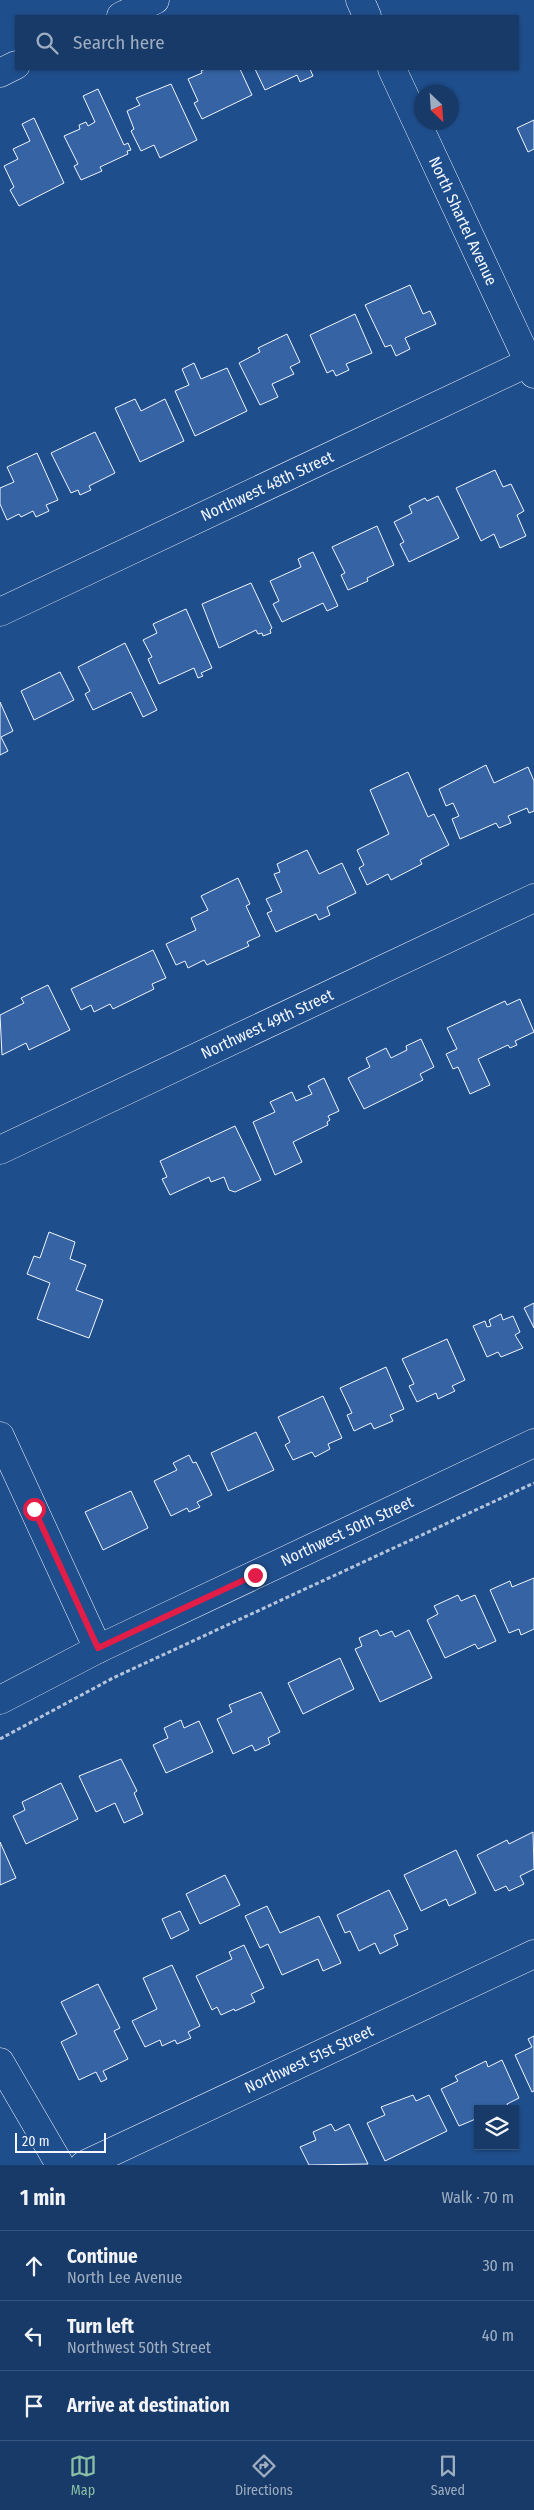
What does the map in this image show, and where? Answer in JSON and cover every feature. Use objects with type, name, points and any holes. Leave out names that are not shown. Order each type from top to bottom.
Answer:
[{"type":"street","points":[[123,15],[155,0]]},
{"type":"street","points":[[360,0],[367,15]]},
{"type":"street","points":[[0,73],[15,66]]},
{"type":"street","name":"North Shartel Avenue","points":[[392,70],[532,366]]},
{"type":"street","name":"Northwest 48th Street","points":[[0,612],[532,366]]},
{"type":"street","name":"Northwest 49th Street","points":[[0,1150],[534,898]]},
{"type":"street","points":[[0,1436],[98,1648]]},
{"type":"street","name":"Northwest 50th Street","points":[[0,1700],[98,1648],[534,1443]]},
{"type":"street","name":"Northwest 51st Street","points":[[84,2165],[534,1954]]},
{"type":"street","points":[[0,2062],[60,2165]]},
{"type":"path","points":[[0,1739],[113,1678],[534,1483]]},
{"type":"building","points":[[240,70],[252,95],[202,119],[194,103],[198,101],[188,79],[202,73],[201,71]]},
{"type":"building","points":[[255,70],[310,70],[313,76],[300,82],[297,75],[265,90]]},
{"type":"building","points":[[171,84],[197,140],[160,158],[154,145],[141,151],[131,131],[134,129],[127,111],[140,105],[136,98]]},
{"type":"building","points":[[98,89],[124,145],[128,143],[131,150],[127,151],[128,154],[100,167],[102,171],[81,180],[74,166],[78,164],[64,136],[80,129],[79,125],[86,122],[88,126],[95,122],[83,96]]},
{"type":"building","points":[[34,118],[64,183],[19,206],[10,190],[14,187],[4,166],[18,159],[13,149],[30,141],[22,124]]},
{"type":"building","points":[[534,120],[534,149],[528,152],[517,128]]},
{"type":"building","points":[[410,285],[423,314],[430,311],[436,324],[405,338],[410,349],[396,356],[391,345],[385,347],[365,305]]},
{"type":"building","points":[[355,314],[372,353],[346,364],[349,370],[336,376],[333,370],[327,373],[310,335]]},
{"type":"building","points":[[287,334],[300,362],[290,367],[294,374],[272,384],[278,397],[260,405],[239,363],[260,352],[258,348]]},
{"type":"building","points":[[194,363],[201,379],[227,368],[247,411],[195,436],[175,391],[189,385],[182,369]]},
{"type":"building","points":[[135,399],[141,411],[165,399],[184,441],[140,462],[115,408]]},
{"type":"building","points":[[95,432],[115,473],[89,486],[91,490],[80,495],[78,490],[71,493],[51,453]]},
{"type":"building","points":[[37,453],[58,500],[46,505],[49,511],[36,517],[33,511],[21,517],[19,514],[7,520],[0,504],[0,488],[14,482],[7,467]]},
{"type":"building","points":[[495,470],[503,487],[511,484],[524,511],[517,515],[526,536],[500,548],[494,534],[481,541],[456,488]]},
{"type":"building","points":[[438,496],[459,538],[409,562],[400,544],[404,542],[394,522],[412,513],[409,506],[425,498],[427,501]]},
{"type":"building","points":[[377,526],[394,565],[367,578],[368,581],[348,590],[341,575],[345,573],[332,547]]},
{"type":"building","points":[[313,552],[338,606],[327,611],[323,603],[282,622],[273,604],[279,601],[270,581],[301,567],[298,559]]},
{"type":"building","points":[[251,583],[272,628],[270,630],[271,633],[263,636],[262,633],[258,634],[256,630],[219,648],[202,604]]},
{"type":"building","points":[[186,609],[212,668],[201,673],[203,676],[198,678],[194,668],[159,684],[148,659],[152,657],[143,640],[157,633],[153,624]]},
{"type":"building","points":[[125,643],[157,710],[143,717],[131,692],[93,710],[85,694],[90,691],[78,667]]},
{"type":"building","points":[[60,672],[74,700],[34,720],[21,691]]},
{"type":"building","points":[[0,702],[13,731],[1,737],[8,751],[0,755]]},
{"type":"building","points":[[486,765],[494,783],[528,767],[534,781],[534,811],[529,813],[527,808],[508,816],[511,823],[499,828],[496,823],[460,839],[452,819],[459,816],[453,803],[446,806],[439,789]]},
{"type":"building","points":[[408,772],[428,817],[434,814],[449,845],[420,860],[422,864],[391,880],[388,874],[367,885],[359,868],[364,865],[357,850],[389,834],[370,790]]},
{"type":"building","points":[[307,850],[319,874],[342,863],[356,893],[327,907],[330,915],[319,920],[316,914],[276,932],[267,913],[272,911],[266,899],[282,892],[274,874],[280,872],[277,864]]},
{"type":"building","points":[[238,878],[250,904],[246,906],[260,936],[247,942],[249,946],[207,965],[204,960],[188,968],[185,961],[176,965],[166,944],[196,930],[191,918],[208,910],[201,896]]},
{"type":"building","points":[[153,950],[166,978],[152,984],[154,989],[113,1009],[110,1004],[94,1012],[91,1005],[81,1010],[71,989]]},
{"type":"building","points":[[48,985],[70,1030],[29,1050],[26,1043],[2,1055],[0,1015],[24,1003],[21,998]]},
{"type":"building","points":[[520,999],[534,1032],[515,1041],[517,1045],[510,1048],[508,1045],[478,1059],[490,1085],[470,1094],[458,1067],[453,1069],[446,1054],[457,1049],[447,1028],[505,1001],[507,1005]]},
{"type":"building","points":[[421,1039],[434,1067],[420,1074],[423,1080],[364,1109],[348,1078],[370,1067],[366,1058],[386,1048],[391,1058],[407,1050],[406,1046]]},
{"type":"building","points":[[324,1078],[339,1111],[328,1116],[330,1120],[327,1122],[328,1125],[293,1142],[302,1162],[275,1175],[253,1122],[275,1112],[270,1102],[292,1092],[296,1101],[312,1094],[308,1086]]},
{"type":"building","points":[[235,1126],[261,1180],[235,1192],[229,1190],[224,1177],[211,1182],[209,1177],[170,1195],[162,1179],[167,1177],[160,1161]]},
{"type":"building","points":[[49,1232],[75,1242],[70,1259],[86,1265],[76,1290],[103,1300],[89,1338],[37,1319],[50,1283],[27,1274],[34,1256],[40,1258]]},
{"type":"building","points":[[534,1303],[534,1328],[524,1308]]},
{"type":"building","points":[[501,1314],[503,1320],[513,1316],[520,1332],[515,1335],[523,1348],[501,1357],[498,1352],[487,1357],[473,1326],[485,1321],[487,1327],[491,1326],[489,1320]]},
{"type":"building","points":[[447,1339],[465,1380],[452,1386],[455,1391],[438,1399],[436,1393],[417,1402],[409,1386],[414,1384],[402,1359]]},
{"type":"building","points":[[386,1367],[404,1409],[390,1415],[393,1421],[374,1429],[371,1423],[354,1431],[347,1415],[352,1413],[340,1388]]},
{"type":"building","points":[[323,1396],[342,1438],[328,1444],[330,1449],[315,1457],[312,1452],[293,1460],[285,1445],[290,1442],[278,1417]]},
{"type":"building","points":[[256,1432],[274,1470],[228,1491],[211,1453]]},
{"type":"building","points":[[189,1455],[193,1463],[196,1462],[212,1495],[197,1502],[200,1507],[189,1512],[187,1508],[171,1516],[154,1481],[177,1470],[173,1463]]},
{"type":"building","points":[[131,1491],[148,1528],[103,1550],[85,1512]]},
{"type":"building","points":[[534,1578],[534,1629],[521,1635],[519,1629],[509,1633],[490,1590],[510,1581],[512,1587]]},
{"type":"building","points":[[458,1595],[461,1601],[475,1595],[496,1641],[478,1649],[475,1644],[445,1658],[427,1620],[438,1614],[434,1606]]},
{"type":"building","points":[[377,1630],[380,1636],[392,1631],[395,1637],[409,1630],[432,1678],[380,1702],[355,1649],[362,1646],[359,1638]]},
{"type":"building","points":[[340,1658],[354,1689],[303,1714],[288,1683]]},
{"type":"building","points":[[261,1692],[280,1732],[268,1738],[270,1744],[255,1751],[252,1745],[233,1754],[217,1719],[232,1712],[229,1705]]},
{"type":"building","points":[[181,1720],[184,1728],[199,1721],[213,1752],[166,1773],[153,1745],[168,1738],[164,1728]]},
{"type":"building","points":[[121,1759],[137,1791],[134,1793],[143,1814],[124,1823],[115,1803],[96,1812],[79,1776]]},
{"type":"building","points":[[61,1783],[78,1819],[26,1844],[13,1816],[25,1810],[22,1802]]},
{"type":"building","points":[[533,1832],[534,1869],[520,1876],[524,1884],[509,1891],[506,1886],[495,1891],[477,1855],[507,1840],[509,1844]]},
{"type":"building","points":[[0,1842],[16,1878],[0,1885]]},
{"type":"building","points":[[456,1850],[476,1893],[449,1906],[446,1899],[421,1911],[404,1875]]},
{"type":"building","points":[[225,1875],[240,1905],[200,1924],[186,1894]]},
{"type":"building","points":[[389,1890],[408,1929],[394,1935],[398,1945],[380,1954],[375,1943],[359,1951],[350,1931],[345,1933],[337,1915]]},
{"type":"building","points":[[267,1906],[280,1933],[319,1916],[341,1963],[323,1971],[318,1959],[282,1975],[268,1944],[260,1948],[245,1916]]},
{"type":"building","points":[[180,1911],[189,1930],[171,1939],[162,1919]]},
{"type":"building","points":[[244,1945],[264,1988],[251,1994],[255,2002],[221,2015],[217,2007],[212,2010],[196,1976],[232,1959],[229,1952]]},
{"type":"building","points":[[172,1965],[200,2026],[188,2032],[191,2038],[177,2044],[175,2040],[162,2046],[160,2040],[145,2047],[132,2021],[157,2009],[143,1978]]},
{"type":"building","points":[[98,1984],[120,2028],[114,2031],[128,2059],[103,2071],[107,2079],[101,2082],[96,2072],[79,2080],[61,2042],[77,2034],[61,2002]]},
{"type":"building","points":[[534,2036],[534,2091],[532,2092],[515,2055],[532,2047],[528,2039]]},
{"type":"building","points":[[502,2060],[519,2098],[507,2105],[474,2105],[474,2120],[459,2126],[441,2089],[458,2081],[455,2076],[486,2061],[488,2067]]},
{"type":"building","points":[[413,2095],[416,2101],[429,2095],[447,2131],[385,2161],[367,2123],[385,2115],[381,2107]]},
{"type":"building","points":[[331,2124],[335,2131],[349,2124],[368,2164],[309,2165],[300,2147],[316,2140],[313,2132]]},
{"type":"route","points":[[34,1509],[98,1648],[255,1575]]}]
